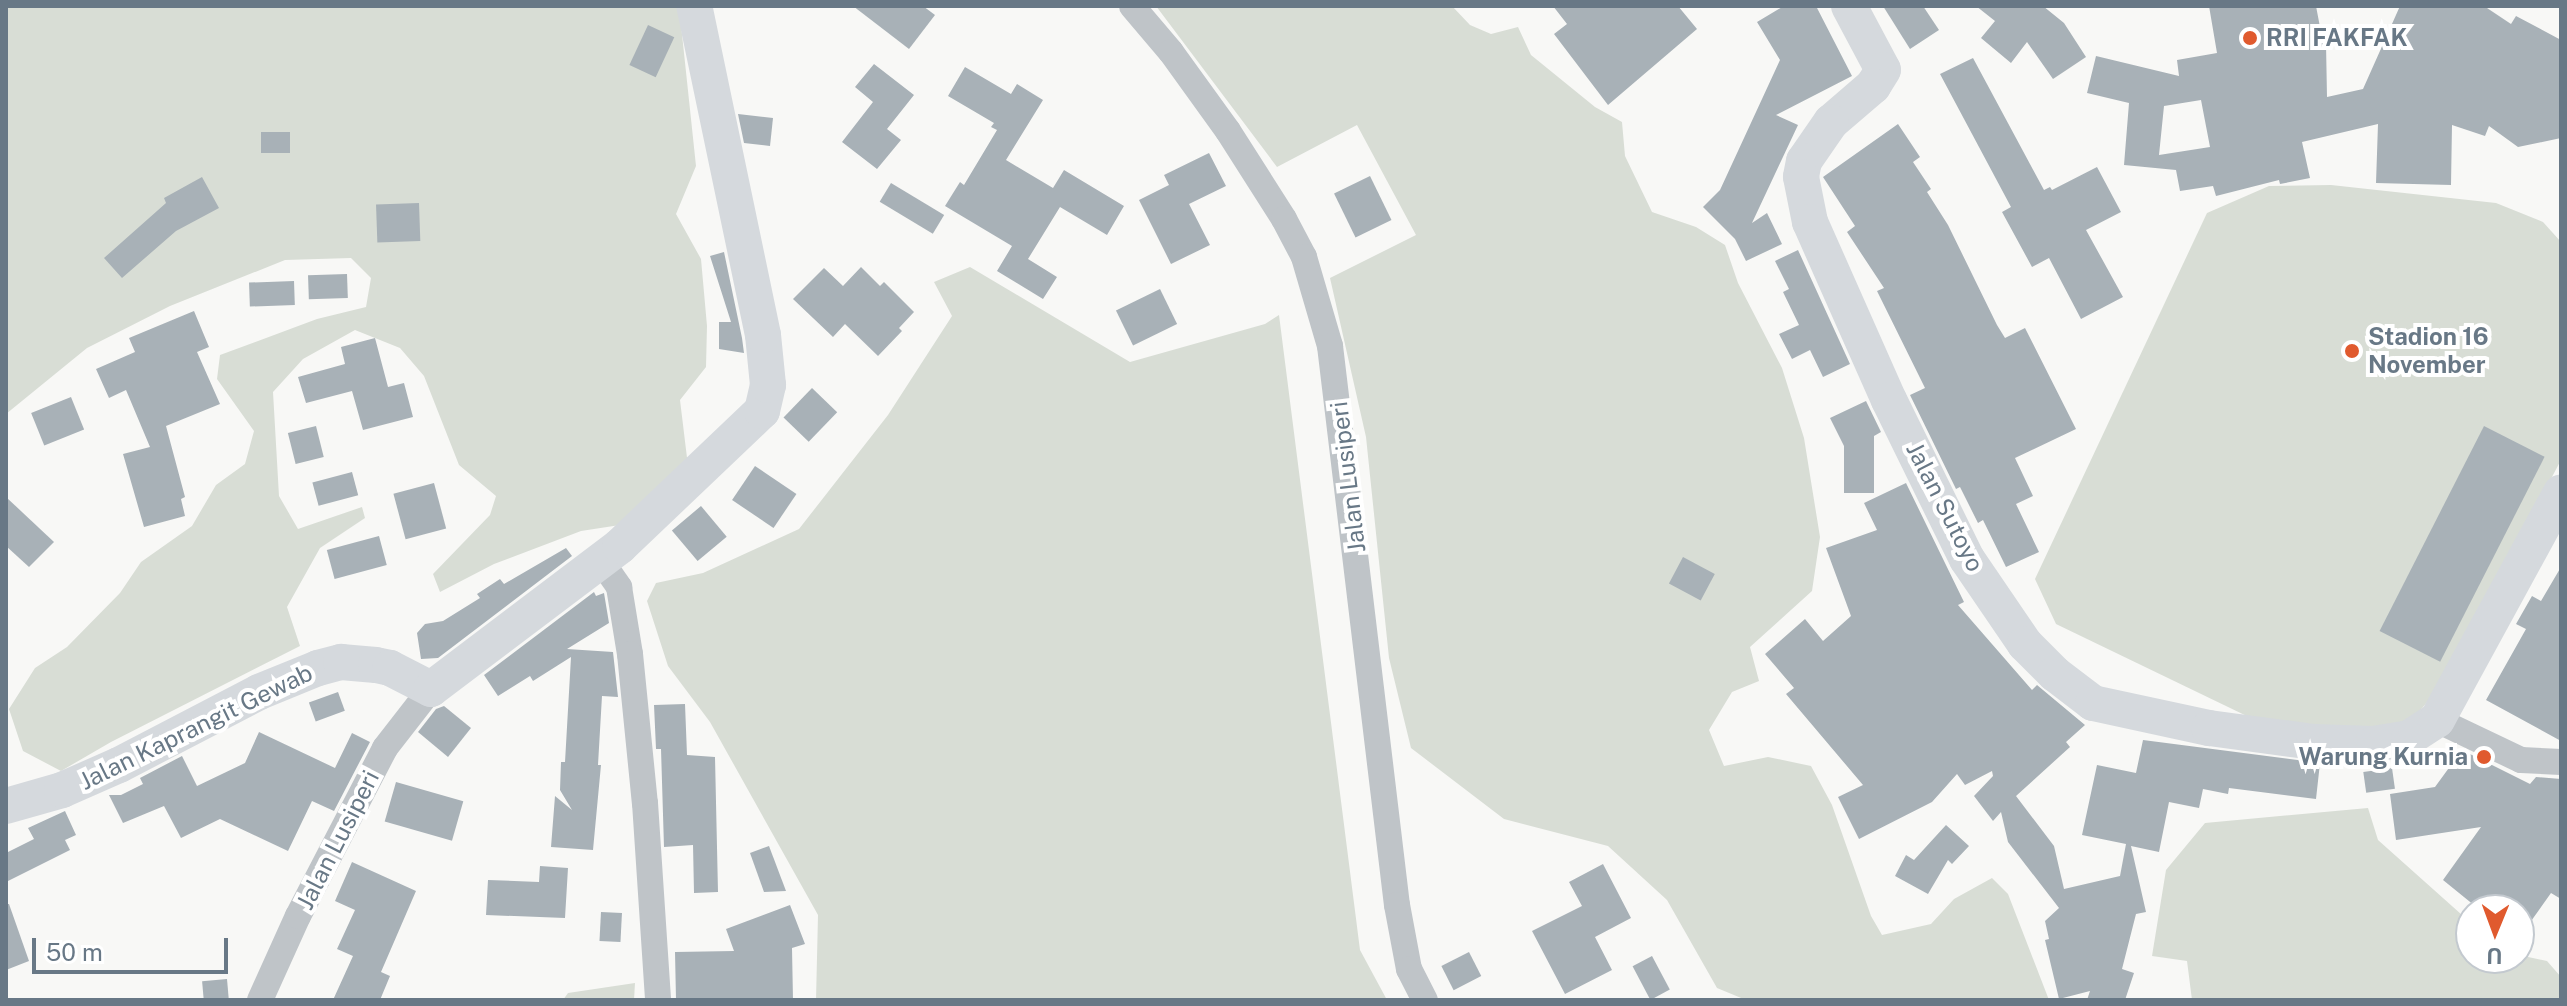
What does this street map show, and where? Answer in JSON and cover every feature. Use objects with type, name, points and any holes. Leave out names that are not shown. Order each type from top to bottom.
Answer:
[{"type":"main road","points":[[431,689],[601,561],[734,441],[762,411],[766,400],[763,335],[694,6]]},
{"type":"main road","name":"Jalan Sutoyo","points":[[1849,6],[1883,70],[1873,86],[1831,122],[1804,161],[1801,177],[1810,222],[1889,400],[1967,559],[2025,644],[2055,674],[2093,703],[2209,728],[2314,742],[2373,744],[2409,738],[2437,720]]},
{"type":"main road","points":[[2437,720],[2561,493]]},
{"type":"main road","name":"Jalan Kaprangit Gewab","points":[[6,806],[62,790],[105,772],[259,692],[318,668],[341,662],[376,665],[390,668],[431,689]]},
{"type":"street","name":"Jalan Lusiperi","points":[[1132,6],[1171,52],[1228,131],[1284,219],[1304,257],[1330,346],[1397,905],[1409,969],[1425,1000]]},
{"type":"street","points":[[601,561],[619,587],[630,654],[645,803],[658,1000]]},
{"type":"street","name":"Jalan Lusiperi","points":[[260,1000],[298,916],[385,748],[431,689]]},
{"type":"street","points":[[2437,720],[2521,760],[2561,762]]},
{"type":"shaded area","points":[[6,6],[679,6],[696,166],[676,214],[701,259],[707,326],[706,367],[680,400],[688,466],[620,525],[581,531],[494,564],[440,592],[433,574],[490,515],[496,496],[459,465],[424,376],[400,348],[355,330],[303,359],[273,392],[279,496],[298,529],[362,507],[365,518],[320,548],[287,607],[300,646],[111,742],[61,771],[23,751],[9,709],[35,668],[67,647],[120,593],[141,562],[192,526],[216,485],[245,464],[254,431],[217,379],[220,355],[317,319],[366,307],[371,278],[351,258],[285,260],[170,306],[87,348],[6,414]]},
{"type":"shaded area","points":[[1156,6],[1452,6],[1470,25],[1491,34],[1518,27],[1531,55],[1595,107],[1622,122],[1625,156],[1652,212],[1696,227],[1725,245],[1738,283],[1782,368],[1804,438],[1820,537],[1812,591],[1750,647],[1759,681],[1732,692],[1709,730],[1724,766],[1768,757],[1811,766],[1832,805],[1871,916],[1882,935],[1931,924],[1954,899],[1992,878],[2008,894],[2049,1000],[1746,1000],[1717,988],[1667,900],[1608,846],[1504,819],[1411,748],[1389,658],[1366,437],[1330,278],[1416,235],[1357,125],[1277,167]]},
{"type":"shaded area","name":"Stadion 16 November","points":[[2331,185],[2496,203],[2543,222],[2561,242],[2561,460],[2442,684],[2419,712],[2400,727],[2379,732],[2255,720],[2056,624],[2035,579],[2207,213],[2269,186]]},
{"type":"shaded area","points":[[970,267],[1130,362],[1265,324],[1279,315],[1360,950],[1387,1000],[816,1000],[818,915],[710,722],[668,666],[647,601],[656,583],[703,573],[799,529],[888,415],[952,316],[934,282]]},
{"type":"shaded area","points":[[2368,808],[2378,840],[2455,909],[2455,974],[2535,974],[2535,958],[2547,961],[2561,977],[2561,1000],[2192,1000],[2187,961],[2152,956],[2166,870],[2205,823]]},
{"type":"shaded area","points":[[635,983],[634,1000],[563,1000],[568,993]]},
{"type":"building","points":[[853,6],[923,6],[935,15],[909,49]]},
{"type":"building","points":[[1553,6],[1678,6],[1697,29],[1608,105],[1554,34],[1567,24]]},
{"type":"building","points":[[1784,6],[1816,6],[1852,76],[1776,115],[1798,125],[1752,223],[1767,213],[1782,244],[1746,261],[1735,239],[1703,207],[1720,190],[1780,60],[1757,22]]},
{"type":"building","points":[[1883,6],[1923,6],[1939,30],[1910,49]]},
{"type":"building","points":[[1976,6],[2043,6],[2064,23],[2086,57],[2053,79],[2027,42],[2011,63],[1981,38],[1995,21]]},
{"type":"building","points":[[2209,6],[2316,6],[2323,43],[2326,43],[2327,97],[2363,89],[2400,6],[2484,6],[2511,24],[2516,16],[2561,40],[2561,138],[2518,147],[2489,126],[2485,136],[2452,125],[2451,185],[2376,183],[2378,124],[2302,142],[2310,178],[2280,184],[2279,180],[2216,196],[2213,186],[2180,191],[2176,170],[2124,165],[2129,103],[2087,93],[2096,56],[2179,76],[2177,60],[2217,53]],"holes":[[[2201,100],[2210,147],[2159,155],[2164,106]]]},
{"type":"building","points":[[648,25],[674,37],[656,77],[629,65]]},
{"type":"building","points":[[1973,58],[2044,190],[2050,187],[2052,190],[2097,167],[2121,212],[2086,230],[2123,297],[2081,319],[2049,258],[2032,267],[2002,212],[2011,207],[1940,74]]},
{"type":"building","points":[[874,64],[914,95],[887,129],[901,140],[877,169],[842,142],[873,102],[855,87]]},
{"type":"building","points":[[965,67],[1011,94],[1017,84],[1043,100],[1006,160],[1053,188],[1064,170],[1124,206],[1107,235],[1060,207],[1028,259],[1057,277],[1043,299],[997,271],[1012,246],[945,206],[960,182],[964,185],[997,130],[991,127],[994,123],[948,96]]},
{"type":"building","points":[[738,114],[773,118],[770,146],[744,143]]},
{"type":"building","points":[[1898,124],[1920,157],[1913,162],[1931,189],[1927,192],[1948,225],[1997,325],[2005,338],[2025,328],[2076,429],[2015,458],[2033,496],[2016,504],[2039,552],[2006,567],[1983,520],[1978,523],[1960,487],[1956,489],[1910,395],[1925,388],[1877,291],[1884,288],[1847,232],[1855,226],[1823,177]]},
{"type":"building","points":[[261,132],[290,132],[290,153],[261,153]]},
{"type":"building","points":[[1209,153],[1226,186],[1189,204],[1210,245],[1171,264],[1139,200],[1169,185],[1164,175]]},
{"type":"building","points":[[1370,176],[1391,220],[1356,238],[1334,194]]},
{"type":"building","points":[[202,177],[219,208],[176,231],[122,278],[104,258],[166,203],[164,198]]},
{"type":"building","points":[[891,183],[944,215],[933,234],[880,202]]},
{"type":"building","points":[[419,203],[420,241],[377,242],[376,205]]},
{"type":"building","points":[[1798,250],[1850,364],[1823,377],[1810,350],[1792,359],[1779,334],[1799,325],[1783,292],[1789,289],[1775,261]]},
{"type":"building","points":[[724,252],[744,353],[719,349],[719,322],[731,322],[710,256]]},
{"type":"building","points":[[861,267],[880,286],[884,282],[914,312],[899,328],[902,331],[878,356],[845,324],[833,337],[793,299],[824,268],[843,286]]},
{"type":"building","points":[[347,274],[348,298],[309,299],[308,275]]},
{"type":"building","points":[[294,281],[295,305],[250,307],[249,283]]},
{"type":"building","points":[[1160,289],[1177,324],[1133,346],[1116,310]]},
{"type":"building","points":[[194,311],[209,347],[197,352],[220,404],[166,426],[185,497],[181,499],[185,516],[144,527],[123,454],[150,447],[126,390],[109,398],[96,369],[135,352],[129,338]]},
{"type":"building","points":[[375,338],[388,387],[404,383],[413,417],[363,430],[352,391],[306,403],[298,377],[345,364],[341,347]]},
{"type":"building","points":[[812,388],[837,412],[809,442],[784,417]]},
{"type":"building","points":[[71,397],[84,429],[44,446],[31,413]]},
{"type":"building","points":[[1866,401],[1881,432],[1874,436],[1874,493],[1844,493],[1844,446],[1830,418]]},
{"type":"building","points":[[316,426],[324,457],[296,464],[288,433]]},
{"type":"building","points":[[2484,426],[2545,457],[2440,662],[2380,631]]},
{"type":"building","points":[[755,466],[796,494],[774,528],[732,500]]},
{"type":"building","points":[[352,472],[358,495],[319,506],[312,483]]},
{"type":"building","points":[[434,483],[446,528],[406,539],[393,494]]},
{"type":"building","points":[[1906,483],[1964,602],[1958,605],[2032,690],[2037,685],[2085,725],[2066,742],[2070,747],[2016,796],[2054,846],[2064,889],[2120,876],[2126,844],[2082,835],[2097,765],[2136,773],[2143,740],[2320,763],[2316,799],[2229,788],[2228,794],[2203,789],[2199,808],[2169,802],[2159,852],[2131,846],[2146,912],[2136,914],[2122,969],[2134,973],[2125,1000],[2087,1000],[2090,991],[2059,999],[2045,940],[2049,939],[2045,921],[2059,908],[2008,842],[2001,812],[1993,821],[1974,796],[1993,776],[1992,771],[1965,785],[1957,774],[1932,802],[1859,839],[1838,797],[1863,785],[1786,694],[1794,688],[1765,654],[1805,619],[1823,641],[1851,616],[1826,548],[1877,530],[1864,503]]},
{"type":"building","points":[[6,497],[54,542],[29,567],[6,546]]},
{"type":"building","points":[[701,506],[727,537],[698,561],[672,530]]},
{"type":"building","points":[[379,536],[387,565],[335,579],[327,550]]},
{"type":"building","points":[[566,548],[572,556],[438,658],[421,659],[417,633],[425,624],[443,621],[480,598],[477,594],[500,579],[504,584]]},
{"type":"building","points":[[1683,557],[1715,574],[1701,600],[1669,583]]},
{"type":"building","points":[[2561,567],[2561,741],[2486,700],[2526,629],[2516,624],[2532,596],[2541,601]]},
{"type":"building","points":[[594,592],[596,596],[604,593],[609,623],[567,649],[613,652],[618,697],[602,696],[598,765],[601,765],[593,850],[551,847],[555,796],[572,810],[560,790],[561,762],[565,762],[571,657],[533,681],[530,676],[498,696],[484,675]]},
{"type":"building","points":[[338,692],[345,711],[316,721],[309,703]]},
{"type":"building","points":[[685,704],[687,755],[715,757],[718,892],[694,893],[693,845],[664,847],[661,749],[656,749],[654,705]]},
{"type":"building","points":[[444,706],[471,728],[448,757],[418,732],[436,709]]},
{"type":"building","points":[[259,732],[335,768],[352,733],[370,742],[334,811],[312,801],[288,851],[220,819],[181,838],[164,806],[123,823],[109,795],[121,795],[143,784],[140,778],[182,756],[197,786],[245,763]]},
{"type":"building","points":[[2462,750],[2530,784],[2536,777],[2561,779],[2561,899],[2551,893],[2535,916],[2535,894],[2460,894],[2443,880],[2481,827],[2396,840],[2390,794],[2435,787]]},
{"type":"building","points":[[2392,768],[2395,789],[2366,793],[2363,772]]},
{"type":"building","points":[[396,782],[463,801],[452,841],[385,821]]},
{"type":"building","points":[[65,811],[76,835],[65,840],[70,850],[6,882],[6,853],[34,839],[28,828]]},
{"type":"building","points":[[1946,825],[1969,846],[1952,864],[1948,860],[1928,894],[1895,876],[1906,855],[1914,860]]},
{"type":"building","points":[[769,846],[786,891],[764,892],[750,853]]},
{"type":"building","points":[[352,862],[416,891],[381,972],[390,976],[380,1000],[333,1000],[353,956],[337,949],[355,910],[335,901]]},
{"type":"building","points":[[1603,864],[1631,918],[1595,937],[1612,970],[1565,994],[1532,931],[1582,906],[1569,882]]},
{"type":"building","points":[[540,866],[568,868],[565,918],[486,915],[488,880],[539,882]]},
{"type":"building","points":[[6,904],[9,904],[29,961],[6,970]]},
{"type":"building","points":[[790,905],[805,944],[792,948],[793,1000],[676,1000],[675,952],[734,951],[726,929]]},
{"type":"building","points":[[601,912],[622,913],[620,942],[599,941]]},
{"type":"building","points":[[1469,952],[1481,976],[1454,990],[1441,966]]},
{"type":"building","points":[[1652,956],[1670,990],[1650,1000],[1633,966]]},
{"type":"building","points":[[227,979],[229,1000],[204,1000],[202,981]]},
{"type":"place","name":"RRI FAKFAK","points":[[2250,38]]},
{"type":"place","name":"Stadion 16 November","points":[[2352,351]]},
{"type":"place","name":"Warung Kurnia","points":[[2484,757]]}]
